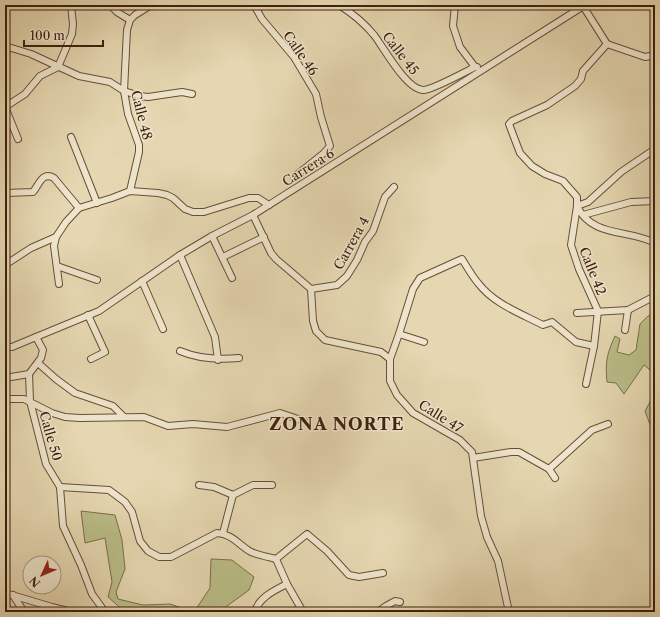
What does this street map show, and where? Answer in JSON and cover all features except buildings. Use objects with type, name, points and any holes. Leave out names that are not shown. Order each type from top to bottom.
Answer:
[{"type":"street","points":[[5,107],[25,94],[40,76],[58,67],[72,34],[74,24],[71,5]]},
{"type":"street","points":[[110,5],[117,12],[130,20],[151,5]]},
{"type":"street","name":"Calle 46","points":[[254,5],[262,19],[294,57],[316,94],[330,146],[324,153],[294,177]]},
{"type":"street","name":"Calle 45","points":[[339,5],[353,14],[373,34],[405,79],[416,88],[424,90],[433,87],[475,67]]},
{"type":"street","points":[[454,5],[452,26],[460,47],[475,67],[485,69]]},
{"type":"street","points":[[584,6],[607,44],[645,57],[655,55]]},
{"type":"street","name":"Carrera 6","points":[[5,347],[12,347],[99,311],[180,255],[212,236],[253,215],[584,6]]},
{"type":"street","name":"Calle 48","points":[[130,20],[127,30],[124,91],[128,114],[139,145],[139,152],[130,191]]},
{"type":"street","points":[[607,44],[583,71],[581,79],[575,86],[547,105],[512,121],[509,124],[520,153],[532,166],[545,174],[563,181],[577,197],[577,206],[583,215],[595,226],[604,230],[643,237],[655,243]]},
{"type":"street","points":[[5,46],[31,54],[79,76],[110,82],[124,91],[140,96],[148,97],[182,92],[192,94]]},
{"type":"street","points":[[5,98],[5,107],[18,139]]},
{"type":"street","points":[[71,137],[97,203]]},
{"type":"street","points":[[577,206],[588,202],[621,172],[655,149]]},
{"type":"street","points":[[5,192],[33,192],[39,181],[47,176],[50,176],[54,178],[79,208]]},
{"type":"street","name":"Carrera 4","points":[[311,289],[337,285],[347,276],[357,260],[364,242],[373,231],[385,197],[394,187]]},
{"type":"street","points":[[59,284],[54,246],[56,237],[66,222],[79,208],[130,191],[167,195],[193,212],[204,212],[249,198],[258,198],[269,205]]},
{"type":"street","points":[[583,215],[631,202],[655,202]]},
{"type":"street","name":"Calle 42","points":[[577,206],[571,245],[579,269],[598,312],[594,346],[586,384]]},
{"type":"street","points":[[253,215],[271,253],[311,289],[313,321],[316,331],[325,340],[380,352],[390,359]]},
{"type":"street","points":[[212,236],[232,278]]},
{"type":"street","points":[[5,265],[31,248],[56,237]]},
{"type":"street","points":[[225,256],[264,237]]},
{"type":"street","points":[[180,255],[215,337],[218,360]]},
{"type":"street","name":"Calle 47","points":[[509,612],[498,562],[487,537],[481,516],[472,452],[460,440],[412,413],[397,395],[390,381],[390,359],[413,289],[420,278],[462,259],[478,283],[490,296],[501,304],[543,325],[552,322],[576,342],[594,346]]},
{"type":"street","points":[[57,266],[97,280]]},
{"type":"street","points":[[142,282],[163,329]]},
{"type":"street","points":[[576,313],[628,310],[655,296]]},
{"type":"street","points":[[624,330],[628,310]]},
{"type":"street","points":[[88,315],[105,352],[91,359]]},
{"type":"street","points":[[399,334],[424,342]]},
{"type":"street","points":[[5,378],[29,374],[38,363],[43,350],[36,337]]},
{"type":"street","points":[[180,351],[193,356],[218,360],[239,358]]},
{"type":"street","points":[[38,363],[56,379],[75,392],[114,406],[124,417]]},
{"type":"street","name":"Calle 50","points":[[29,374],[30,401],[46,464],[60,487],[64,526],[82,565],[92,594],[105,612]]},
{"type":"street","points":[[5,399],[24,399],[52,413],[65,417],[144,417],[168,426],[192,424],[227,427],[280,413],[304,421]]},
{"type":"street","points":[[549,469],[592,430],[608,424]]},
{"type":"street","points":[[474,458],[519,452],[549,469],[555,478]]},
{"type":"street","points":[[199,485],[214,487],[233,495]]},
{"type":"street","points":[[223,533],[233,495],[253,485],[272,485]]},
{"type":"street","points":[[60,487],[109,490],[125,502],[132,512],[140,540],[148,552],[159,557],[171,557],[217,533],[223,533],[240,542],[251,552],[276,559]]},
{"type":"street","points":[[276,559],[307,534],[327,550],[349,575],[359,577],[383,573]]},
{"type":"street","points":[[276,559],[287,584],[303,612]]},
{"type":"street","points":[[255,612],[256,608],[262,601],[287,584]]},
{"type":"street","points":[[5,593],[72,612]]},
{"type":"street","points":[[12,595],[24,612]]},
{"type":"street","points":[[378,612],[395,601],[400,602]]},
{"type":"green space","points":[[655,313],[655,374],[644,365],[624,394],[616,383],[607,382],[606,368],[610,348],[615,336],[620,339],[617,352],[629,355],[636,350],[640,324],[648,316]]},
{"type":"green space","points":[[655,393],[655,438],[645,411]]},
{"type":"green space","points":[[81,511],[115,515],[122,540],[125,569],[116,592],[118,599],[143,605],[170,604],[194,612],[125,612],[108,597],[112,582],[105,538],[85,543]]},
{"type":"green space","points":[[211,559],[232,560],[254,577],[249,590],[227,606],[226,612],[194,612],[210,588]]},
{"type":"district","name":"ZONA NORTE","points":[[337,424]]}]
